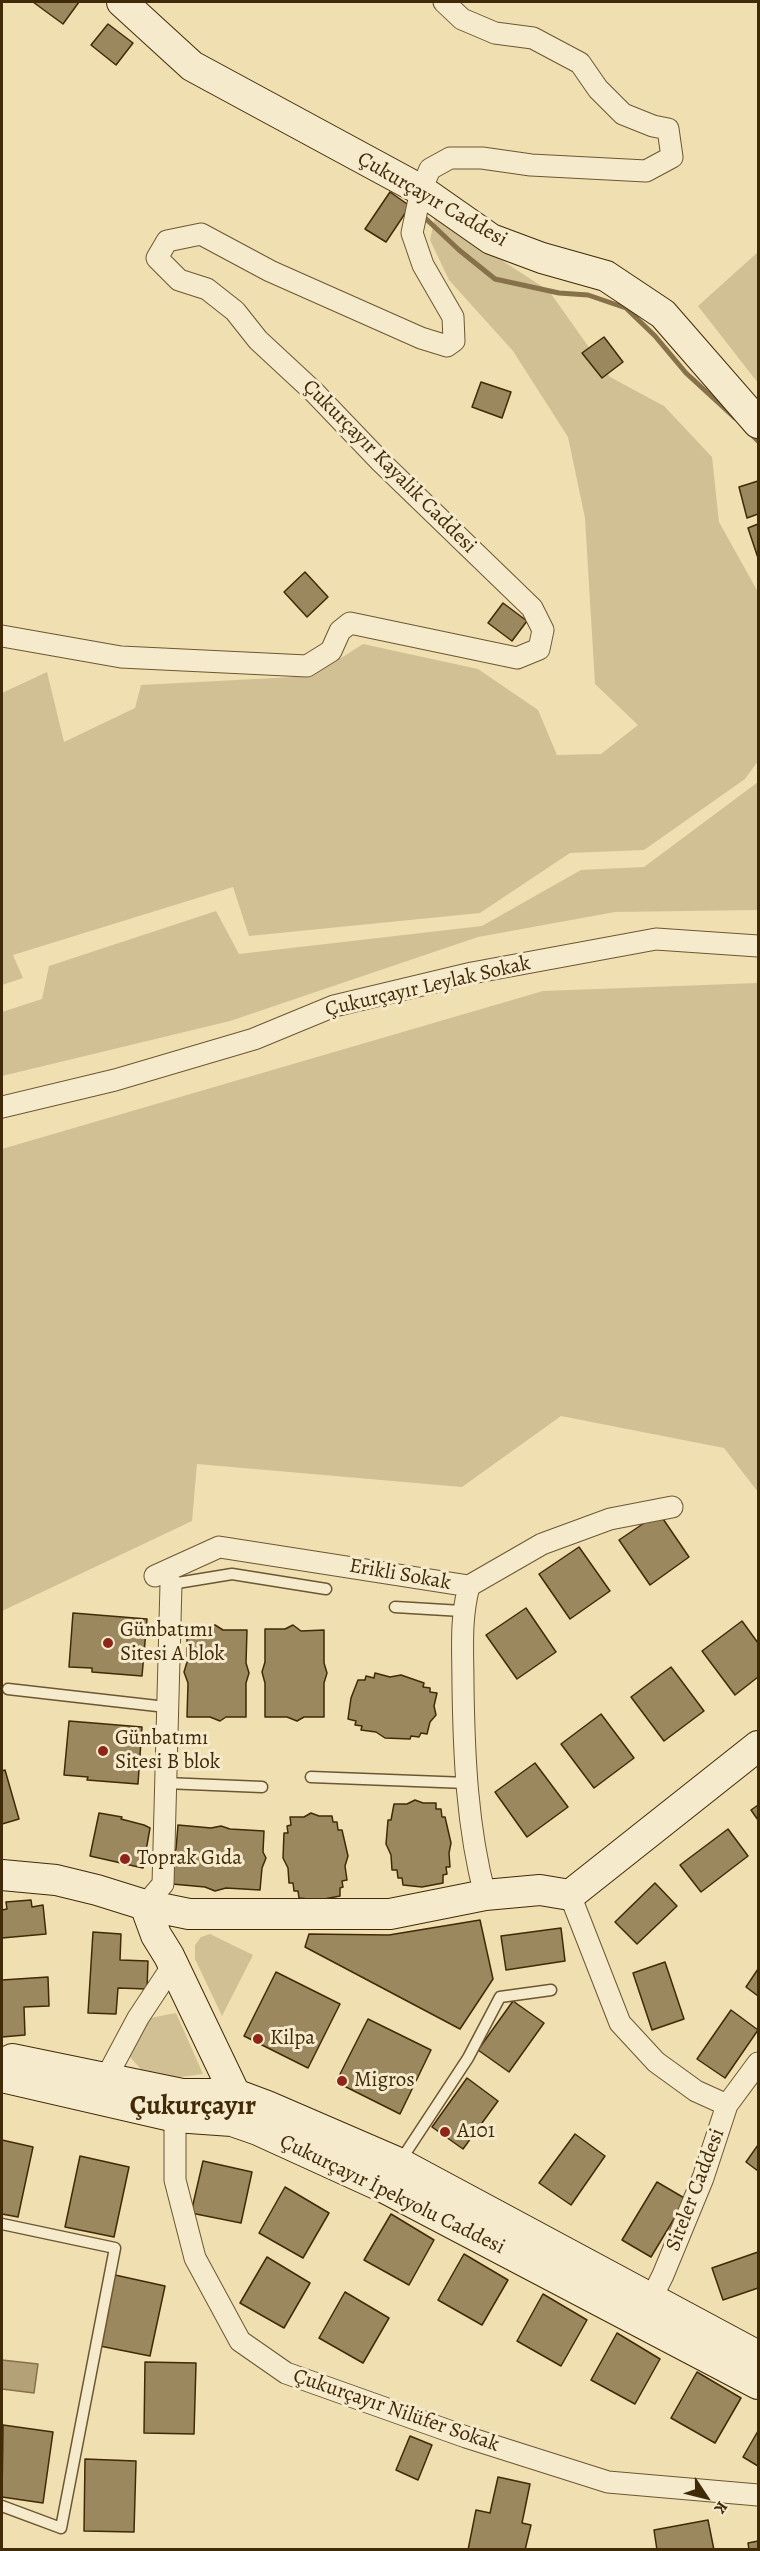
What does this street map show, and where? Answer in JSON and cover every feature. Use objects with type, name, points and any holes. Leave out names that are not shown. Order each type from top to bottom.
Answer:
[{"type":"street","name":"Çukurçayır Caddesi","points":[[122,2],[192,66],[421,190],[491,239],[542,258],[606,276],[663,314],[759,423]]},
{"type":"street","points":[[421,190],[430,169],[450,158],[482,158],[531,165],[646,171],[672,157],[668,129],[653,126],[623,114],[598,89],[580,63],[533,38],[495,33],[462,19],[444,2]]},
{"type":"street","name":"Çukurçayır Kayalık Caddesi","points":[[2,636],[121,657],[307,666],[331,651],[340,631],[350,623],[517,658],[539,648],[543,630],[532,608],[381,462],[314,392],[258,340],[235,311],[207,289],[179,280],[157,258],[167,241],[201,234],[270,271],[421,339],[447,346],[454,341],[453,317],[423,265],[412,233],[421,190]]},
{"type":"street","name":"Çukurçayır Leylak Sokak","points":[[2,1107],[115,1080],[254,1039],[334,1006],[472,973],[656,939],[759,946]]},
{"type":"street","name":"Erikli Sokak","points":[[163,1580],[219,1547],[469,1586],[542,1544],[610,1519],[672,1508]]},
{"type":"street","points":[[145,1905],[163,1884],[166,1707],[163,1580]]},
{"type":"street","points":[[469,1586],[462,1611],[464,1757],[476,1860],[485,1895]]},
{"type":"street","points":[[2,1875],[56,1880],[145,1905],[189,1914],[390,1914],[485,1895],[540,1890],[570,1895],[759,1746]]},
{"type":"street","points":[[570,1895],[620,2023],[656,2062],[696,2091],[728,2105]]},
{"type":"street","points":[[145,1905],[156,1935],[173,1965],[233,2107]]},
{"type":"street","points":[[106,2078],[114,2058],[173,1965]]},
{"type":"street","name":"Çukurçayır İpekyolu Caddesi","points":[[2,2057],[182,2094],[233,2107],[399,2163],[645,2310],[759,2384]]},
{"type":"street","name":"Siteler Caddesi","points":[[645,2310],[703,2178],[728,2105],[757,2070]]},
{"type":"street","name":"Çukurçayır İpekyolu Caddesi","points":[[2,2076],[175,2117],[233,2107]]},
{"type":"street","name":"Çukurçayır İpekyolu Caddesi","points":[[233,2107],[258,2130],[645,2310],[759,2356]]},
{"type":"street","name":"Çukurçayır Nilüfer Sokak","points":[[175,2117],[175,2180],[195,2258],[240,2342],[286,2373],[466,2437],[608,2482],[759,2495]]},
{"type":"lane","points":[[163,1580],[232,1574],[326,1589]]},
{"type":"lane","points":[[395,1607],[462,1611]]},
{"type":"lane","points":[[8,1689],[166,1707]]},
{"type":"lane","points":[[311,1777],[467,1783]]},
{"type":"lane","points":[[165,1783],[262,1788]]},
{"type":"lane","points":[[399,2163],[468,2058],[500,1996],[551,1990]]},
{"type":"lane","points":[[2,2224],[115,2248],[61,2528],[2,2506]]},
{"type":"shaded area","points":[[435,217],[549,291],[610,377],[664,406],[712,457],[719,522],[758,592],[758,761],[745,779],[644,850],[570,853],[480,913],[249,936],[233,887],[13,955],[23,978],[2,985],[2,693],[47,672],[64,742],[135,708],[141,685],[313,676],[363,644],[478,669],[538,710],[557,755],[601,754],[638,725],[595,684],[585,518],[568,437],[513,351],[449,280],[430,240]]},
{"type":"shaded area","points":[[758,252],[758,383],[698,306]]},
{"type":"shaded area","points":[[758,782],[758,910],[615,912],[478,937],[230,1021],[2,1076],[2,1012],[42,999],[49,966],[216,911],[239,954],[482,926],[581,870],[644,867]]},
{"type":"shaded area","points":[[758,983],[758,1492],[724,1448],[561,1416],[462,1487],[197,1464],[192,1521],[2,1611],[2,1149],[543,991]]},
{"type":"shaded area","points":[[210,1934],[253,1955],[222,2016],[195,1959],[195,1945],[201,1937]]},
{"type":"shaded area","points":[[176,2013],[203,2074],[174,2078],[145,2074],[124,2050],[145,2019]]},
{"type":"shaded area","points":[[2,2360],[38,2364],[34,2393],[2,2389]]},
{"type":"building","points":[[33,2],[79,2],[63,24]]},
{"type":"building","points":[[108,24],[133,43],[116,65],[91,45]]},
{"type":"building","points":[[390,192],[410,206],[386,242],[365,229]]},
{"type":"building","points":[[604,337],[623,362],[602,378],[582,353]]},
{"type":"building","points":[[481,382],[511,392],[502,418],[472,407]]},
{"type":"building","points":[[758,481],[758,514],[747,518],[739,487]]},
{"type":"building","points":[[758,524],[758,558],[748,528]]},
{"type":"building","points":[[305,572],[328,597],[307,617],[284,592]]},
{"type":"building","points":[[503,603],[527,621],[512,641],[488,623]]},
{"type":"building","points":[[659,1513],[689,1557],[650,1585],[619,1540]]},
{"type":"building","points":[[579,1547],[610,1591],[570,1619],[539,1574]]},
{"type":"building","points":[[526,1608],[556,1652],[517,1679],[486,1635]]},
{"type":"building","name":"Günbatımı Sitesi A blok","points":[[73,1613],[147,1619],[142,1676],[92,1672],[92,1668],[69,1667]]},
{"type":"building","points":[[742,1621],[758,1643],[758,1677],[735,1695],[702,1651]]},
{"type":"building","points":[[215,1625],[223,1630],[247,1630],[246,1663],[249,1673],[246,1683],[246,1717],[226,1717],[220,1721],[210,1717],[187,1717],[188,1683],[184,1672],[187,1662],[187,1629],[207,1629]]},
{"type":"building","points":[[293,1625],[301,1631],[324,1630],[324,1663],[327,1673],[324,1683],[324,1717],[304,1717],[297,1721],[287,1717],[265,1717],[265,1683],[262,1672],[265,1662],[265,1629],[285,1629]]},
{"type":"building","points":[[671,1667],[704,1711],[664,1741],[631,1697]]},
{"type":"building","points":[[375,1673],[390,1677],[401,1675],[424,1683],[423,1687],[430,1688],[430,1692],[437,1693],[434,1706],[436,1715],[430,1722],[427,1734],[421,1733],[419,1737],[411,1736],[410,1739],[385,1738],[376,1732],[361,1730],[362,1726],[355,1725],[356,1721],[348,1719],[351,1698],[358,1680],[365,1680],[366,1676],[374,1678]]},
{"type":"building","points":[[601,1714],[634,1758],[594,1788],[561,1744]]},
{"type":"building","name":"Günbatımı Sitesi B blok","points":[[69,1721],[142,1727],[138,1784],[87,1780],[88,1777],[64,1775]]},
{"type":"building","points":[[535,1763],[568,1807],[527,1837],[495,1792]]},
{"type":"building","points":[[5,1770],[19,1819],[2,1824],[2,1771]]},
{"type":"building","points":[[415,1800],[423,1803],[436,1803],[436,1809],[441,1809],[442,1817],[445,1817],[451,1843],[450,1867],[446,1867],[447,1874],[443,1875],[443,1883],[422,1887],[403,1885],[402,1878],[398,1878],[397,1870],[392,1870],[391,1855],[386,1844],[388,1820],[391,1820],[394,1804],[407,1804]]},
{"type":"building","points":[[758,1805],[758,1820],[751,1810]]},
{"type":"building","points":[[99,1813],[122,1817],[121,1819],[150,1828],[143,1868],[90,1856]]},
{"type":"building","points":[[311,1813],[319,1816],[332,1816],[333,1822],[337,1822],[338,1830],[342,1830],[348,1856],[345,1866],[347,1880],[342,1881],[340,1896],[319,1900],[299,1898],[298,1891],[294,1891],[293,1883],[289,1883],[288,1868],[283,1858],[284,1833],[288,1833],[287,1826],[291,1825],[290,1817],[304,1817]]},
{"type":"building","points":[[178,1825],[211,1828],[221,1826],[230,1829],[264,1831],[263,1852],[266,1858],[262,1868],[260,1890],[226,1888],[215,1891],[205,1887],[172,1884],[171,1856],[176,1849]]},
{"type":"building","points":[[728,1829],[748,1856],[701,1892],[680,1865]]},
{"type":"building","points":[[655,1883],[677,1906],[637,1944],[615,1922]]},
{"type":"building","points":[[31,1900],[32,1907],[43,1905],[46,1934],[2,1938],[2,1910],[7,1909],[6,1902]]},
{"type":"building","points":[[480,1920],[493,1979],[460,2029],[305,1947],[309,1934],[389,1935]]},
{"type":"building","points":[[561,1928],[565,1961],[506,1970],[501,1936]]},
{"type":"building","points":[[93,1932],[121,1934],[120,1960],[148,1961],[147,1989],[118,1988],[116,2014],[88,2013]]},
{"type":"building","points":[[665,1962],[684,2019],[652,2030],[633,1973]]},
{"type":"building","points":[[758,1969],[758,1996],[746,1987]]},
{"type":"building","points":[[276,1972],[340,2004],[308,2068],[244,2036]]},
{"type":"building","points":[[48,1977],[49,2006],[24,2007],[25,2035],[2,2037],[2,1980]]},
{"type":"building","points":[[513,2001],[544,2023],[509,2072],[478,2050]]},
{"type":"building","points":[[731,2010],[758,2030],[725,2078],[697,2059]]},
{"type":"building","points":[[368,2019],[431,2050],[400,2114],[336,2082]]},
{"type":"building","points":[[467,2078],[498,2101],[463,2149],[432,2127]]},
{"type":"building","points":[[575,2134],[605,2156],[571,2205],[539,2183]]},
{"type":"building","points":[[2,2140],[33,2147],[18,2217],[2,2214]]},
{"type":"building","points":[[758,2145],[758,2171],[746,2162]]},
{"type":"building","points":[[80,2156],[129,2167],[114,2237],[65,2227]]},
{"type":"building","points":[[203,2161],[252,2172],[241,2223],[191,2213]]},
{"type":"building","points":[[657,2182],[686,2199],[651,2257],[622,2240]]},
{"type":"building","points":[[285,2187],[329,2213],[303,2258],[259,2233]]},
{"type":"building","points":[[391,2214],[434,2240],[409,2285],[364,2260]]},
{"type":"building","points":[[758,2252],[758,2288],[723,2300],[712,2268]]},
{"type":"building","points":[[464,2254],[508,2280],[482,2325],[438,2300]]},
{"type":"building","points":[[267,2257],[310,2283],[284,2328],[240,2303]]},
{"type":"building","points":[[115,2275],[165,2286],[150,2356],[100,2346]]},
{"type":"building","points":[[345,2292],[389,2318],[363,2363],[319,2338]]},
{"type":"building","points":[[543,2294],[587,2320],[561,2366],[517,2341]]},
{"type":"building","points":[[617,2333],[660,2359],[635,2404],[591,2380]]},
{"type":"building","points":[[145,2362],[196,2363],[194,2434],[144,2433]]},
{"type":"building","points":[[697,2372],[741,2398],[715,2443],[671,2418]]},
{"type":"building","points":[[3,2425],[53,2432],[43,2503],[2,2497]]},
{"type":"building","points":[[758,2431],[758,2466],[743,2457]]},
{"type":"building","points":[[410,2436],[432,2445],[418,2480],[396,2470]]},
{"type":"building","points":[[85,2459],[136,2461],[134,2532],[84,2531]]},
{"type":"building","points":[[498,2477],[530,2484],[522,2523],[531,2525],[525,2550],[468,2550],[476,2510],[490,2513]]},
{"type":"building","points":[[708,2520],[714,2550],[657,2550],[654,2530]]},
{"type":"building","points":[[758,2541],[758,2550],[749,2550],[748,2543]]},
{"type":"waterway","points":[[423,216],[459,250],[495,279],[559,293],[588,295],[626,308],[655,336],[686,373],[735,418]]},
{"type":"waterway","points":[[750,433],[758,441]]},
{"type":"place","name":"Günbatımı Sitesi A blok","points":[[108,1643]]},
{"type":"place","name":"Günbatımı Sitesi B blok","points":[[103,1751]]},
{"type":"place","name":"Toprak Gıda","points":[[125,1859]]},
{"type":"place","name":"Kilpa","points":[[258,2039]]},
{"type":"place","name":"Migros","points":[[342,2081]]},
{"type":"place","name":"A101","points":[[445,2132]]},
{"type":"district","name":"Çukurçayır","points":[[193,2107]]}]
